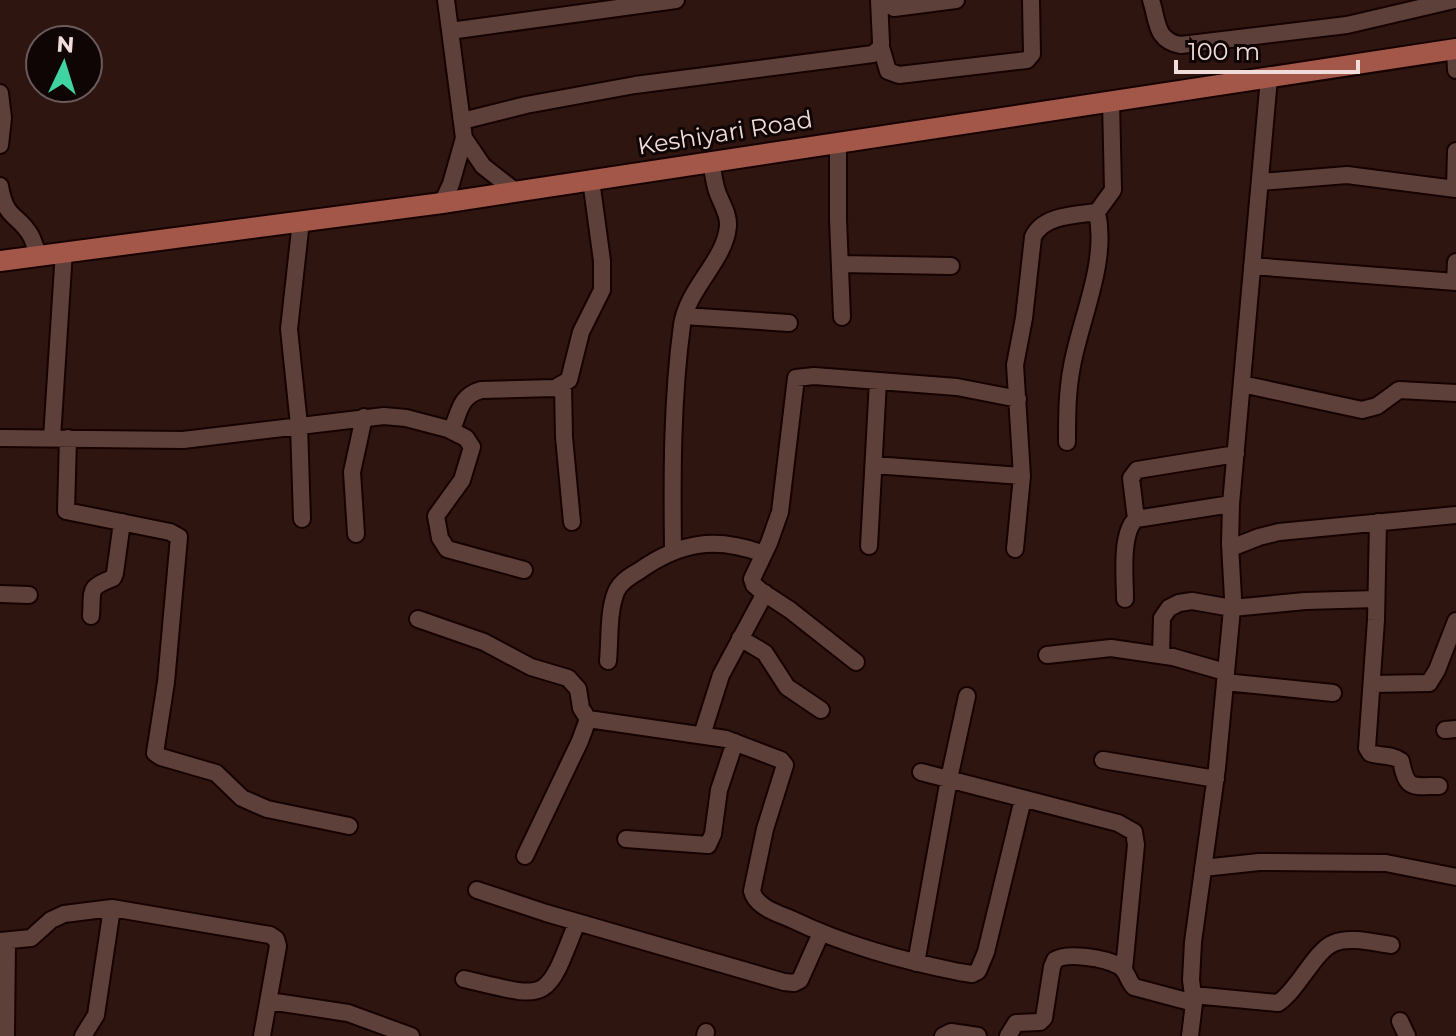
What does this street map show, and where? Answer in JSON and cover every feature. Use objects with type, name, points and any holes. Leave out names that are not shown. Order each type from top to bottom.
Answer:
[{"type":"main road","name":"Keshiyari Road","points":[[0,261],[442,203],[1456,50]]},
{"type":"street","points":[[442,203],[451,184],[463,129],[446,0]]},
{"type":"street","points":[[450,31],[676,0]]},
{"type":"street","points":[[880,0],[894,8],[956,0]]},
{"type":"street","points":[[880,0],[881,47],[888,71],[899,75],[1027,60],[1032,54],[1031,0]]},
{"type":"street","points":[[1151,0],[1161,34],[1170,43],[1181,45],[1347,25],[1454,0]]},
{"type":"street","points":[[463,129],[526,105],[635,85],[866,56],[878,52],[881,47]]},
{"type":"street","points":[[1456,50],[1456,70]]},
{"type":"street","points":[[1190,1036],[1193,942],[1216,779],[1232,608],[1231,504],[1269,78]]},
{"type":"street","points":[[0,93],[3,118],[0,145]]},
{"type":"street","points":[[1067,442],[1070,375],[1100,240],[1097,212],[1113,190],[1111,101]]},
{"type":"street","points":[[463,129],[483,166],[515,191]]},
{"type":"street","points":[[838,143],[842,317]]},
{"type":"street","points":[[1260,182],[1330,174],[1455,189],[1456,151]]},
{"type":"street","points":[[673,550],[672,466],[684,316],[693,293],[721,248],[728,228],[711,162]]},
{"type":"street","points":[[448,429],[453,427],[463,400],[470,393],[555,388],[569,380],[581,332],[602,290],[602,261],[591,180]]},
{"type":"street","points":[[0,186],[5,207],[32,238],[38,255]]},
{"type":"street","points":[[1015,549],[1022,476],[1015,365],[1035,231],[1049,221],[1097,212]]},
{"type":"street","points":[[301,221],[289,329],[299,425],[302,519]]},
{"type":"street","points":[[64,251],[60,438],[66,511],[170,532],[179,537],[166,682],[155,753],[216,773],[242,798],[267,809],[349,826]]},
{"type":"street","points":[[1252,266],[1455,282],[1456,262]]},
{"type":"street","points":[[840,264],[951,266]]},
{"type":"street","points":[[684,316],[789,323]]},
{"type":"street","points":[[856,662],[754,585],[752,579],[777,522],[783,497],[796,378],[814,376],[957,387],[1018,399]]},
{"type":"street","points":[[869,546],[878,381]]},
{"type":"street","points":[[1242,384],[1362,410],[1377,406],[1399,390],[1456,393]]},
{"type":"street","points":[[563,385],[564,437],[572,522]]},
{"type":"street","points":[[356,534],[352,472],[364,417]]},
{"type":"street","points":[[0,438],[183,440],[364,417],[406,418],[448,429],[466,438],[472,447],[462,480],[436,516],[443,544],[447,549],[524,570]]},
{"type":"street","points":[[1136,519],[1131,478],[1137,470],[1236,454]]},
{"type":"street","points":[[874,465],[1022,476]]},
{"type":"street","points":[[1125,599],[1128,529],[1136,519],[1231,504]]},
{"type":"street","points":[[1231,548],[1279,532],[1456,515]]},
{"type":"street","points":[[91,616],[93,587],[96,583],[113,578],[115,573],[122,522]]},
{"type":"street","points":[[1378,522],[1367,748],[1370,753],[1396,757],[1401,761],[1411,786],[1439,786]]},
{"type":"street","points":[[608,661],[617,591],[629,578],[673,550],[690,545],[748,548],[764,554]]},
{"type":"street","points":[[702,735],[721,675],[765,593]]},
{"type":"street","points":[[0,594],[29,595]]},
{"type":"street","points":[[1161,655],[1162,618],[1169,608],[1192,601],[1232,608],[1305,601],[1376,599]]},
{"type":"street","points":[[418,619],[484,642],[531,667],[568,678],[578,689],[581,708],[588,719],[702,735],[735,742],[776,757],[785,765],[765,829],[753,898],[767,908],[850,946],[959,972],[972,974],[978,971],[986,952],[1023,799]]},
{"type":"street","points":[[1372,684],[1429,683],[1456,621]]},
{"type":"street","points":[[740,638],[765,653],[787,687],[821,710]]},
{"type":"street","points":[[1047,655],[1111,648],[1161,655],[1225,677],[1333,693]]},
{"type":"street","points":[[916,963],[967,696]]},
{"type":"street","points":[[525,856],[588,719]]},
{"type":"street","points":[[626,839],[708,845],[712,840],[719,790],[735,742]]},
{"type":"street","points":[[1103,760],[1216,779]]},
{"type":"street","points":[[921,772],[1118,823],[1134,832],[1136,845],[1124,969]]},
{"type":"street","points":[[1203,868],[1259,862],[1386,863],[1456,877]]},
{"type":"street","points":[[477,890],[784,982],[800,980],[821,933]]},
{"type":"street","points":[[83,1036],[96,1015],[112,908]]},
{"type":"street","points":[[6,1036],[3,941],[31,938],[51,920],[64,914],[112,908],[270,935],[276,939],[278,946],[262,1036]]},
{"type":"street","points":[[464,979],[522,993],[542,991],[552,981],[577,922]]},
{"type":"street","points":[[1008,1036],[1016,1023],[1040,1022],[1044,1018],[1052,967],[1059,956],[1073,955],[1110,962],[1124,969],[1134,987],[1193,999],[1278,1003],[1288,996],[1334,943],[1355,941],[1391,945]]},
{"type":"street","points":[[269,1001],[348,1013],[411,1036]]},
{"type":"street","points":[[943,1036],[951,1032],[978,1036]]}]
